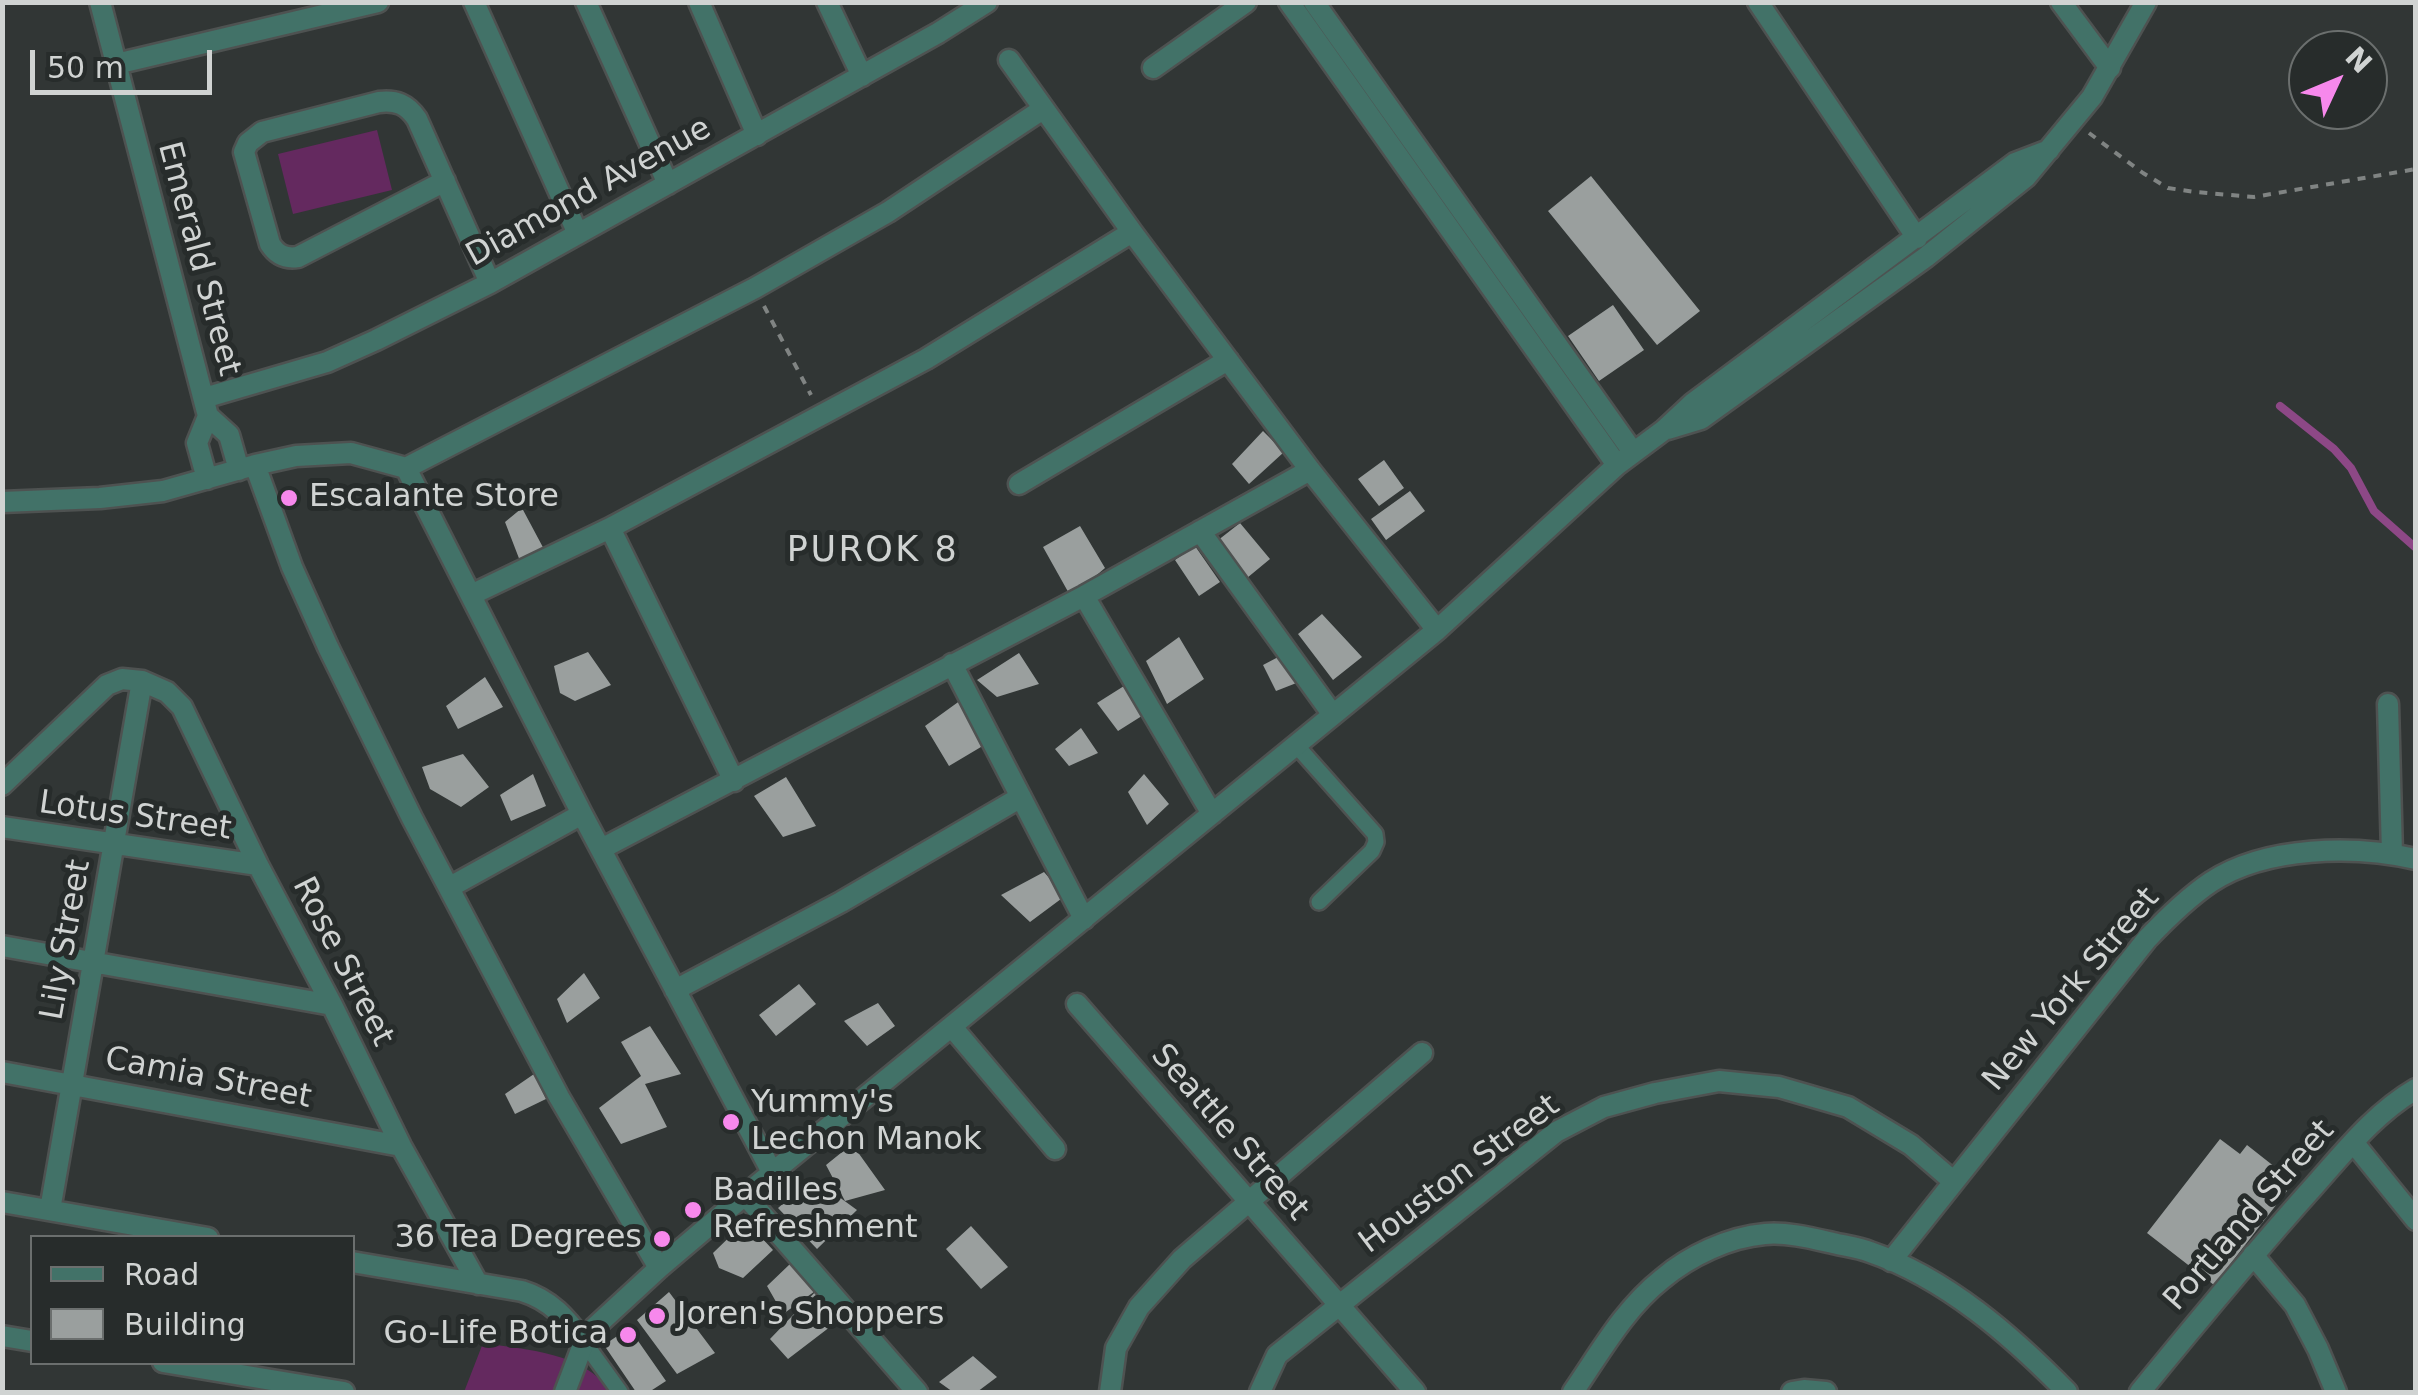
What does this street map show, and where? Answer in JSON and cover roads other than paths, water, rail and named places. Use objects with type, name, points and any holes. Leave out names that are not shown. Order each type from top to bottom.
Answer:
[{"type":"street","name":"Emerald Street","points":[[100,2],[206,407],[229,435],[247,467],[328,647],[412,818],[559,1097],[660,1268]]},
{"type":"street","points":[[116,64],[378,2]]},
{"type":"street","points":[[474,2],[578,234]]},
{"type":"street","points":[[586,2],[668,184]]},
{"type":"street","points":[[699,2],[757,134]]},
{"type":"street","points":[[828,2],[862,76]]},
{"type":"street","name":"Diamond Avenue","points":[[206,407],[326,362],[490,283],[938,34],[987,2]]},
{"type":"street","points":[[1153,68],[1246,2]]},
{"type":"street","points":[[1288,2],[1365,92]]},
{"type":"street","points":[[1314,2],[1365,92],[1625,458]]},
{"type":"street","points":[[1758,2],[1917,238]]},
{"type":"street","points":[[2061,2],[2110,68]]},
{"type":"street","points":[[1664,430],[1701,420],[1926,257],[2026,177],[2092,97],[2146,2]]},
{"type":"street","points":[[1008,60],[1310,470],[1437,630]]},
{"type":"street","points":[[444,181],[298,256],[287,258],[270,244],[244,152],[248,143],[262,132],[379,102],[398,102],[416,118],[490,283]]},
{"type":"street","points":[[406,468],[755,288],[888,212],[1044,108]]},
{"type":"street","points":[[565,1392],[584,1342],[660,1268],[1437,630],[1625,458],[2015,164],[2048,150]]},
{"type":"street","points":[[470,595],[610,528],[926,359],[1132,232]]},
{"type":"street","points":[[1019,484],[1228,360]]},
{"type":"street","name":"Emerald Street","points":[[206,407],[197,443],[207,479]]},
{"type":"street","points":[[2,502],[163,491],[296,456],[351,453],[406,468],[582,814],[773,1174]]},
{"type":"street","points":[[601,849],[1084,596],[1310,470]]},
{"type":"street","points":[[610,528],[734,781]]},
{"type":"street","points":[[1200,531],[1333,714]]},
{"type":"street","points":[[1084,596],[1212,814]]},
{"type":"street","points":[[952,664],[1084,919]]},
{"type":"street","points":[[2,785],[103,687],[122,679],[142,681]]},
{"type":"street","name":"Lily Street","points":[[50,1210],[142,681]]},
{"type":"street","name":"Rose Street","points":[[142,681],[167,692],[182,707],[402,1146],[478,1284]]},
{"type":"street","points":[[2388,704],[2392,854]]},
{"type":"street","points":[[675,990],[841,902],[1020,797]]},
{"type":"street","points":[[450,887],[582,814]]},
{"type":"street","name":"Lotus Street","points":[[2,828],[258,865]]},
{"type":"street","name":"New York Street","points":[[1891,1261],[2147,939],[2181,904],[2236,869],[2280,856],[2336,850],[2416,859]]},
{"type":"street","points":[[2,946],[332,1005]]},
{"type":"street","name":"Seattle Street","points":[[1077,1004],[1415,1392]]},
{"type":"street","points":[[952,1027],[1055,1149]]},
{"type":"street","points":[[1110,1392],[1116,1348],[1138,1307],[1182,1259],[1422,1053]]},
{"type":"street","name":"Camia Street","points":[[2,1072],[402,1146]]},
{"type":"street","name":"Houston Street","points":[[1260,1392],[1277,1356],[1556,1132],[1604,1107],[1719,1082],[1779,1087],[1848,1106],[1911,1145],[1954,1181]]},
{"type":"street","name":"Portland Street","points":[[2140,1392],[2252,1254],[2354,1142],[2396,1101],[2416,1089]]},
{"type":"street","points":[[2354,1142],[2416,1220]]},
{"type":"street","points":[[745,1195],[917,1392]]},
{"type":"street","points":[[2,1202],[191,1235]]},
{"type":"street","points":[[1573,1392],[1628,1313],[1662,1278],[1698,1255],[1733,1240],[1766,1233],[1806,1236],[1869,1251],[1920,1274],[2005,1334],[2067,1392]]},
{"type":"street","points":[[2252,1254],[2295,1306],[2318,1349],[2333,1391]]},
{"type":"street","points":[[355,1263],[539,1296],[563,1314],[584,1342]]},
{"type":"street","points":[[2,1336],[30,1341]]},
{"type":"street","points":[[181,1365],[344,1392]]},
{"type":"street","points":[[1792,1392],[1826,1392]]},
{"type":"lane","points":[[1296,745],[1375,834],[1372,851],[1319,902]]},
{"type":"lane","points":[[584,1342],[620,1392]]},
{"type":"waterway","points":[[2280,406],[2334,449],[2351,468],[2374,511],[2416,548]]},
{"type":"place","name":"Escalante Store","points":[[289,498]]},
{"type":"place","name":"Yummy's Lechon Manok","points":[[731,1122]]},
{"type":"place","name":"Badilles Refreshment","points":[[693,1210]]},
{"type":"place","name":"36 Tea Degrees","points":[[662,1239]]},
{"type":"place","name":"Joren's Shoppers","points":[[657,1316]]},
{"type":"place","name":"Go-Life Botica","points":[[628,1335]]},
{"type":"district","name":"PUROK 8","points":[[873,552]]}]
